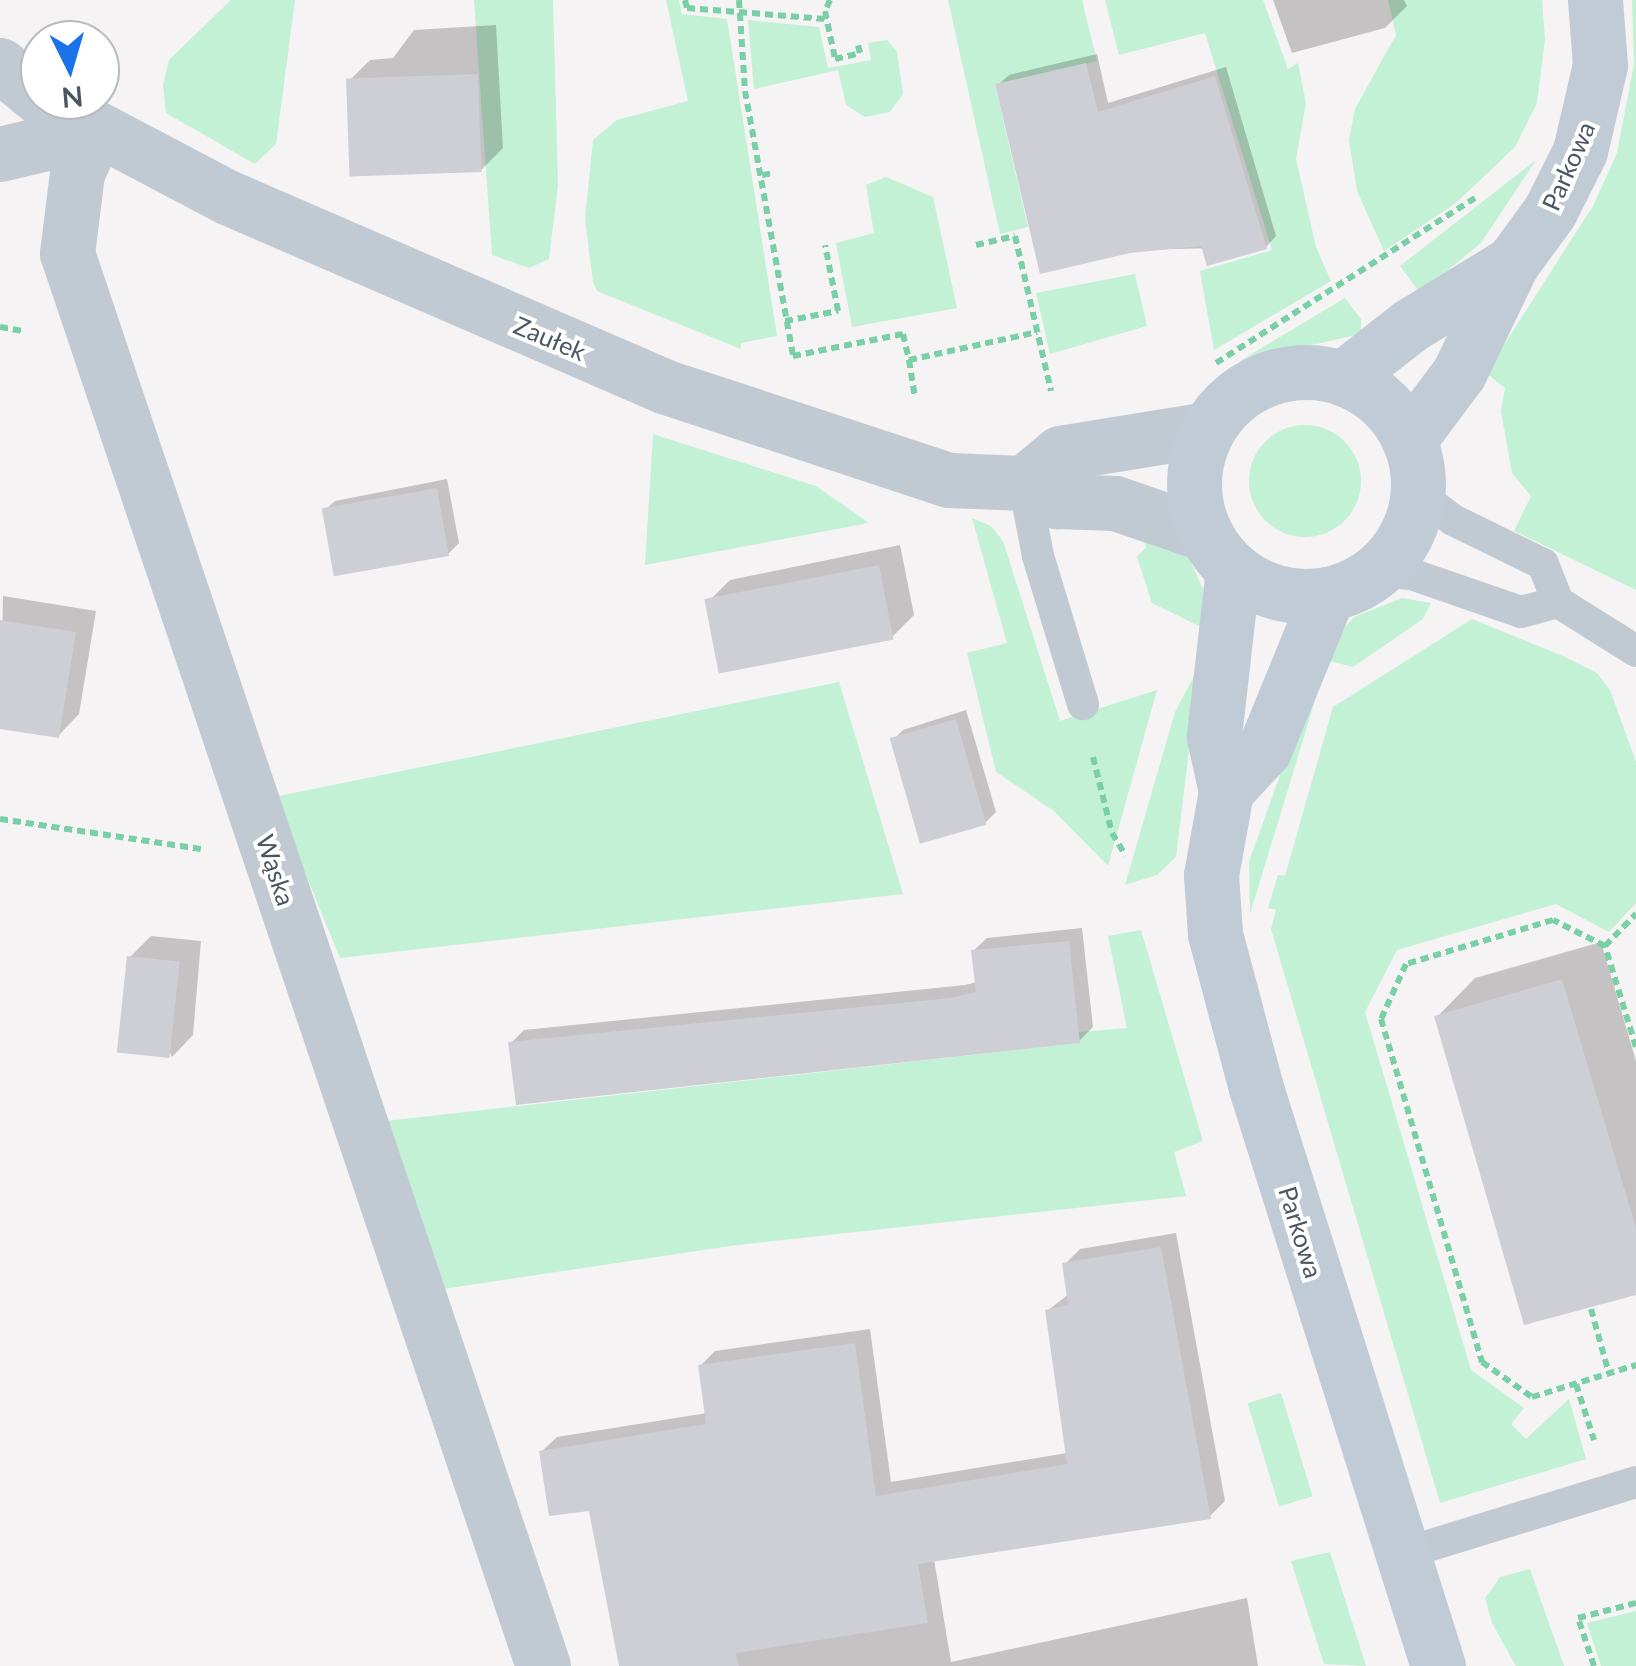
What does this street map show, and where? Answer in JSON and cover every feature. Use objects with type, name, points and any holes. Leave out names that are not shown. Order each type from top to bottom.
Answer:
[{"type":"street","name":"Parkowa","points":[[1409,440],[1459,373],[1512,263],[1550,211],[1587,132],[1600,65],[1595,0]]},
{"type":"street","points":[[0,64],[20,81]]},
{"type":"street","points":[[77,120],[96,131]]},
{"type":"street","points":[[0,154],[96,131]]},
{"type":"street","name":"Zaułek","points":[[96,131],[227,197],[663,386],[949,480],[1024,484],[1056,501],[1115,503],[1219,552]]},
{"type":"street","name":"Wąska","points":[[96,131],[76,173],[67,252],[543,1666]]},
{"type":"street","name":"Parkowa","points":[[1343,378],[1409,326],[1512,263]]},
{"type":"street","points":[[1226,791],[1264,750],[1352,582],[1402,542],[1417,493],[1409,440],[1382,402],[1343,378],[1308,372],[1274,376],[1229,402],[1208,429],[1194,484],[1219,552],[1277,592],[1352,582]]},
{"type":"street","points":[[1024,484],[1060,453],[1208,429]]},
{"type":"street","name":"Parkowa","points":[[1219,552],[1214,738],[1226,791],[1211,875],[1221,963],[1438,1666]]},
{"type":"lane","points":[[1024,484],[1038,556],[1083,704]]},
{"type":"lane","points":[[1417,493],[1453,520],[1543,564],[1558,602],[1636,651]]},
{"type":"lane","points":[[1352,582],[1411,574],[1522,612],[1558,602]]},
{"type":"lane","points":[[1402,1554],[1636,1482]]},
{"type":"path","points":[[686,0],[687,8],[826,20]]},
{"type":"path","points":[[739,0],[762,175],[792,356],[904,334],[916,404]]},
{"type":"path","points":[[830,0],[826,20],[835,59],[860,54],[858,45]]},
{"type":"path","points":[[762,175],[774,173]]},
{"type":"path","points":[[1210,366],[1489,189]]},
{"type":"path","points":[[976,245],[1015,236],[1054,401]]},
{"type":"path","points":[[785,321],[838,312],[825,245]]},
{"type":"path","points":[[909,360],[1038,332]]},
{"type":"path","points":[[1083,704],[1099,792],[1125,855]]},
{"type":"path","points":[[0,819],[189,851],[266,839]]},
{"type":"path","points":[[1605,946],[1636,914]]},
{"type":"path","points":[[1636,1048],[1605,946],[1553,920],[1406,964],[1380,1020],[1482,1362],[1532,1397],[1636,1365]]},
{"type":"path","points":[[1590,1308],[1610,1374]]},
{"type":"path","points":[[1594,1666],[1578,1618],[1636,1603]]},
{"type":"green space","points":[[231,0],[295,0],[276,144],[255,164],[166,113],[163,85],[169,60]]},
{"type":"green space","points":[[474,0],[553,0],[558,185],[549,259],[529,268],[492,255]]},
{"type":"green space","points":[[666,0],[679,0],[682,14],[727,19],[777,336],[741,343],[741,349],[597,291],[593,282],[585,219],[593,140],[617,120],[688,101]]},
{"type":"green space","points":[[948,0],[1082,0],[1097,61],[995,85],[1028,227],[1000,234]]},
{"type":"green space","points":[[1105,0],[1263,0],[1288,69],[1298,63],[1306,103],[1296,159],[1316,247],[1331,281],[1214,350],[1200,271],[1272,250],[1205,33],[1119,55]]},
{"type":"green space","points":[[1388,0],[1542,0],[1545,39],[1537,103],[1515,147],[1456,203],[1384,251],[1357,191],[1349,140],[1355,109],[1396,35]]},
{"type":"green space","points":[[1632,0],[1636,0],[1636,590],[1514,531],[1531,496],[1512,473],[1501,411],[1505,388],[1486,373],[1593,206],[1617,153],[1634,64]]},
{"type":"green space","points":[[748,20],[819,27],[828,68],[871,60],[868,43],[887,40],[897,52],[903,94],[890,112],[865,117],[846,105],[838,70],[754,89]]},
{"type":"green space","points":[[1536,160],[1481,243],[1420,293],[1400,266]]},
{"type":"green space","points":[[886,177],[933,197],[957,308],[852,327],[836,243],[874,233],[866,185]]},
{"type":"green space","points":[[1135,274],[1147,326],[1050,354],[1036,293]]},
{"type":"green space","points":[[1345,298],[1361,319],[1361,334],[1240,361]]},
{"type":"green space","points":[[1305,425],[1327,429],[1345,441],[1357,459],[1361,481],[1357,503],[1345,521],[1327,533],[1305,537],[1283,533],[1265,521],[1253,503],[1249,481],[1253,459],[1265,441],[1283,429]]},
{"type":"green space","points":[[653,434],[816,486],[869,523],[645,565]]},
{"type":"green space","points":[[972,518],[991,526],[1003,541],[1060,721],[1157,690],[1108,866],[1054,811],[996,772],[967,653],[1007,643]]},
{"type":"green space","points":[[1140,528],[1188,556],[1205,593],[1205,629],[1152,603],[1137,557],[1146,547]]},
{"type":"green space","points":[[1402,598],[1431,603],[1423,619],[1353,667],[1319,658],[1354,617]]},
{"type":"green space","points":[[1472,619],[1597,673],[1610,690],[1636,762],[1636,903],[1609,932],[1556,904],[1397,950],[1365,1012],[1471,1370],[1524,1408],[1511,1424],[1526,1439],[1569,1399],[1586,1459],[1440,1503],[1271,929],[1276,910],[1268,908],[1278,875],[1285,876],[1333,707]]},
{"type":"green space","points":[[1199,667],[1176,857],[1157,875],[1125,885],[1175,712]]},
{"type":"green space","points":[[839,682],[903,894],[340,958],[274,797]]},
{"type":"green space","points":[[1306,702],[1314,704],[1250,914],[1249,862]]},
{"type":"green space","points":[[1141,930],[1203,1141],[1174,1152],[1186,1196],[737,1245],[443,1289],[386,1121],[1079,1043],[1079,1032],[1127,1028],[1108,936]]},
{"type":"green space","points":[[1281,1393],[1313,1496],[1279,1507],[1248,1403]]},
{"type":"green space","points":[[1330,1552],[1366,1666],[1324,1664],[1291,1561]]},
{"type":"green space","points":[[1530,1569],[1564,1666],[1516,1666],[1492,1623],[1485,1598],[1500,1577]]},
{"type":"green space","points":[[1636,1611],[1636,1666],[1601,1666],[1587,1623]]},
{"type":"building","points":[[1086,63],[1098,112],[1215,76],[1267,249],[1207,266],[1201,246],[1130,253],[1040,274],[995,84]]},
{"type":"building","points":[[478,74],[481,172],[350,177],[346,79]]},
{"type":"building","points":[[437,488],[449,556],[334,576],[322,508]]},
{"type":"building","points":[[879,565],[894,640],[719,674],[704,599]]},
{"type":"building","points":[[0,620],[76,632],[59,738],[0,729]]},
{"type":"building","points":[[956,719],[986,825],[920,844],[890,738]]},
{"type":"building","points":[[1069,941],[1080,1043],[516,1105],[508,1042],[950,998],[976,992],[971,950]]},
{"type":"building","points":[[127,956],[180,962],[170,1058],[117,1052]]},
{"type":"building","points":[[1562,979],[1636,1228],[1636,1295],[1524,1325],[1434,1016]]},
{"type":"building","points":[[1161,1247],[1211,1519],[918,1564],[928,1623],[736,1653],[739,1666],[619,1666],[589,1511],[549,1516],[539,1451],[706,1424],[698,1365],[855,1343],[876,1496],[1067,1464],[1045,1310],[1068,1305],[1062,1263]]}]
